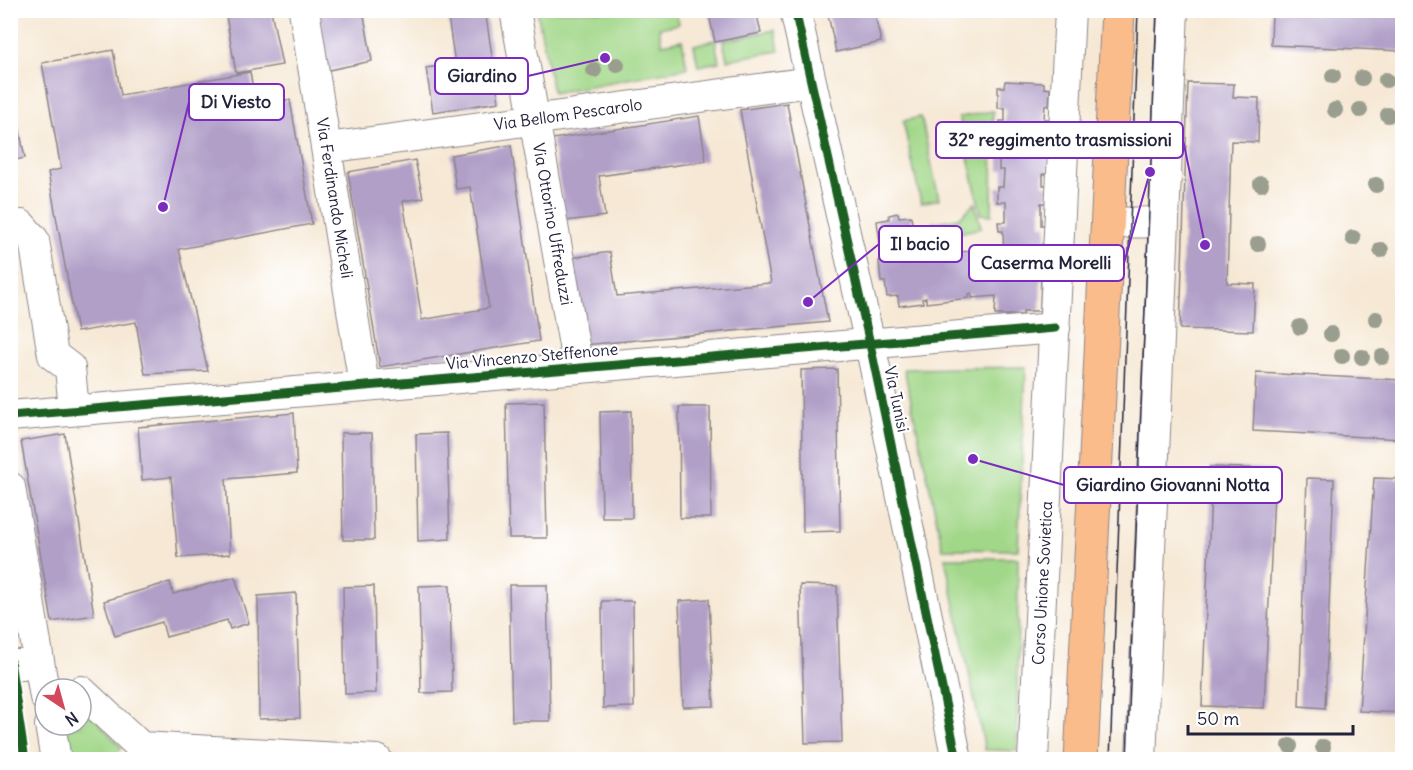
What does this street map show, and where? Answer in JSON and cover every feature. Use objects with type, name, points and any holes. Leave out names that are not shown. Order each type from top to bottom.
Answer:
[{"type":"main road","points":[[1081,759],[1118,10]]},
{"type":"street","name":"Via Ferdinando Micheli","points":[[304,10],[364,385]]},
{"type":"street","name":"Via Ottorino Uffreduzzi","points":[[515,10],[578,368]]},
{"type":"street","name":"Via Tunisi","points":[[795,10],[870,344],[957,759]]},
{"type":"street","name":"Corso Unione Sovietica","points":[[1033,759],[1070,10]]},
{"type":"street","points":[[1141,759],[1173,10]]},
{"type":"street","name":"Via Bellom Pescarolo","points":[[327,148],[810,82]]},
{"type":"street","points":[[1107,223],[1164,222]]},
{"type":"street","points":[[10,227],[21,225],[34,240],[53,355],[70,368],[74,410]]},
{"type":"street","name":"Via Vincenzo Steffenone","points":[[10,416],[1055,328]]},
{"type":"street","points":[[10,487],[29,660],[36,677]]},
{"type":"street","points":[[29,660],[58,677]]},
{"type":"street","points":[[93,705],[135,753],[360,759]]},
{"type":"street","points":[[52,737],[56,759]]},
{"type":"green space","points":[[537,11],[676,11],[679,24],[659,28],[662,44],[682,40],[687,68],[553,93]]},
{"type":"green space","points":[[775,30],[779,51],[727,60],[723,41]]},
{"type":"green space","points":[[715,40],[719,62],[698,66],[694,45]]},
{"type":"green space","points":[[993,111],[992,215],[981,214],[959,117]]},
{"type":"green space","points":[[921,117],[939,199],[921,203],[903,121]]},
{"type":"green space","points":[[975,203],[981,228],[936,238],[932,223],[959,218]]},
{"type":"green space","points":[[1026,367],[1018,550],[943,549],[904,369]]},
{"type":"green space","points":[[945,558],[1018,558],[1017,751],[985,750]]},
{"type":"green space","points":[[93,717],[122,748],[112,759],[69,759],[65,737],[93,737]]},
{"type":"building","points":[[225,10],[271,10],[282,65],[236,73]]},
{"type":"building","points":[[318,10],[363,10],[372,61],[329,70]]},
{"type":"building","points":[[447,10],[485,10],[499,102],[433,112],[426,68],[455,64]]},
{"type":"building","points":[[708,10],[756,10],[761,33],[715,42]]},
{"type":"building","points":[[827,10],[874,10],[881,42],[836,52]]},
{"type":"building","points":[[1272,10],[1402,10],[1402,51],[1271,45]]},
{"type":"building","points":[[113,50],[121,95],[250,72],[256,106],[290,100],[312,224],[179,249],[208,371],[145,374],[136,322],[77,332],[48,172],[61,169],[42,63]]},
{"type":"building","points":[[1005,81],[1044,83],[1044,88],[1050,89],[1049,106],[1045,105],[1044,119],[1049,119],[1049,135],[1044,134],[1043,156],[1049,157],[1048,174],[1043,174],[1043,185],[1048,185],[1047,203],[1041,203],[1041,225],[1046,225],[1046,244],[1042,244],[1042,250],[1046,250],[1046,273],[1041,273],[1040,311],[1023,311],[1023,315],[995,315],[996,296],[972,298],[971,293],[969,298],[926,303],[926,298],[922,299],[923,303],[899,306],[898,296],[887,297],[885,282],[881,282],[879,260],[882,259],[877,221],[889,219],[889,215],[898,213],[899,217],[911,216],[915,245],[912,245],[913,261],[932,260],[931,248],[936,248],[937,254],[952,252],[951,247],[956,247],[957,252],[975,251],[975,256],[1004,255],[1003,231],[999,231],[998,222],[1006,222],[1006,202],[997,202],[997,187],[1003,187],[1004,170],[999,170],[999,154],[1006,154],[1006,141],[999,141],[1000,121],[1005,121],[1005,108],[998,108],[998,87],[1004,87]]},
{"type":"building","points":[[1188,83],[1234,84],[1233,97],[1259,98],[1258,142],[1231,141],[1227,283],[1255,284],[1253,331],[1180,329]]},
{"type":"building","points":[[787,103],[828,322],[584,345],[570,258],[610,252],[617,296],[771,283],[740,110]]},
{"type":"building","points":[[15,107],[25,158],[10,161],[10,108]]},
{"type":"building","points":[[699,116],[706,161],[599,176],[605,216],[566,221],[552,139]]},
{"type":"building","points":[[511,145],[539,341],[380,367],[348,172],[415,160],[423,198],[403,201],[422,320],[489,308],[470,187],[456,189],[451,155]]},
{"type":"building","points":[[837,369],[840,531],[803,532],[801,370]]},
{"type":"building","points":[[1256,373],[1402,380],[1402,439],[1253,431]]},
{"type":"building","points":[[544,402],[547,538],[509,538],[506,403]]},
{"type":"building","points":[[679,407],[710,407],[711,518],[680,518]]},
{"type":"building","points":[[631,411],[632,518],[602,518],[600,412]]},
{"type":"building","points":[[294,413],[297,473],[226,479],[230,554],[178,558],[171,477],[142,480],[138,427]]},
{"type":"building","points":[[341,433],[372,433],[374,540],[343,540]]},
{"type":"building","points":[[447,433],[450,539],[418,541],[416,434]]},
{"type":"building","points":[[65,434],[94,615],[52,622],[21,441]]},
{"type":"building","points":[[1210,467],[1272,469],[1274,493],[1264,708],[1202,706],[1211,493]]},
{"type":"building","points":[[1307,478],[1334,479],[1325,708],[1299,706]]},
{"type":"building","points":[[1374,478],[1402,479],[1402,713],[1359,711]]},
{"type":"building","points":[[235,577],[249,623],[230,629],[227,620],[166,637],[162,622],[115,636],[104,601],[170,582],[173,594]]},
{"type":"building","points":[[450,585],[452,692],[421,693],[419,586]]},
{"type":"building","points":[[509,585],[547,585],[550,721],[512,721]]},
{"type":"building","points":[[800,585],[837,586],[842,742],[805,743]]},
{"type":"building","points":[[374,586],[376,693],[345,694],[343,587]]},
{"type":"building","points":[[296,593],[300,718],[259,719],[258,596]]},
{"type":"building","points":[[709,599],[714,706],[683,707],[679,601]]},
{"type":"building","points":[[602,601],[633,601],[634,707],[603,708]]},
{"type":"tram line","points":[[1110,760],[1138,10]]},
{"type":"tram line","points":[[1127,760],[1157,10]]},
{"type":"cycle path","points":[[795,10],[870,344],[957,760]]},
{"type":"cycle path","points":[[10,416],[1055,328]]},
{"type":"cycle path","points":[[10,661],[25,760]]},
{"type":"place","name":"Giardino","points":[[605,58]]},
{"type":"place","name":"Caserma Morelli","points":[[1150,172]]},
{"type":"place","name":"Di Viesto","points":[[163,207]]},
{"type":"place","name":"32° reggimento trasmissioni","points":[[1205,245]]},
{"type":"place","name":"Il bacio","points":[[808,302]]},
{"type":"place","name":"Giardino Giovanni Notta","points":[[973,459]]}]
